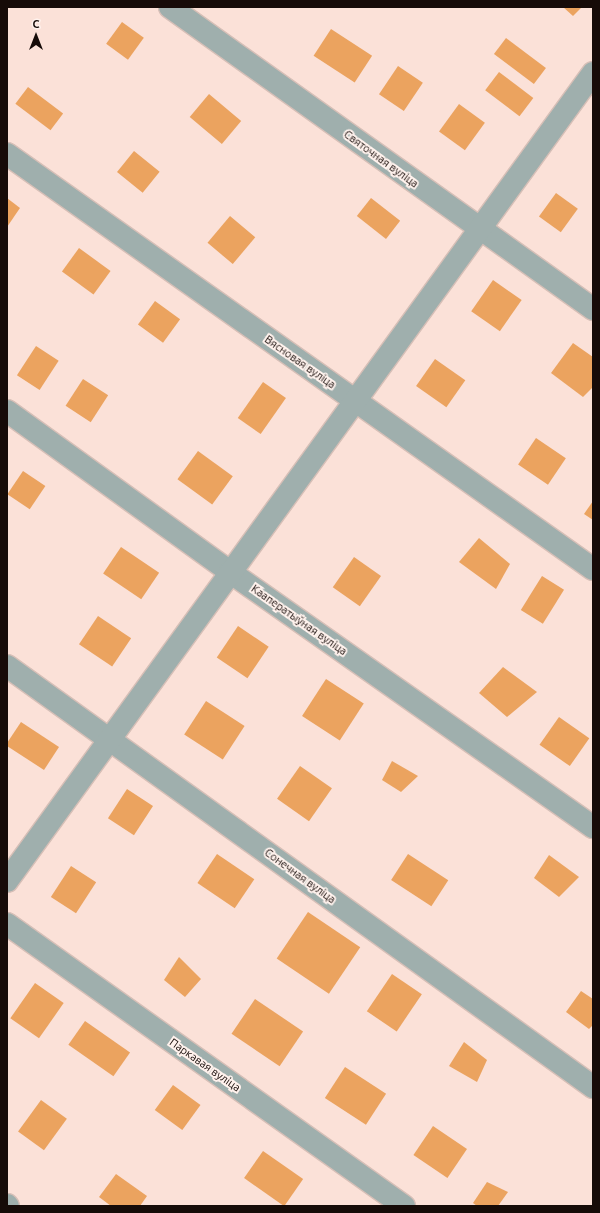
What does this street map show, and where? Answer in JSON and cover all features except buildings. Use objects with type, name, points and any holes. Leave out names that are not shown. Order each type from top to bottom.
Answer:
[{"type":"street","name":"Святочная вуліца","points":[[170,7],[593,309]]},
{"type":"street","points":[[7,881],[593,72]]},
{"type":"street","name":"Вясновая вуліца","points":[[7,154],[593,569]]},
{"type":"street","name":"Кааператыўная вуліца","points":[[7,411],[230,572],[593,827]]},
{"type":"street","name":"Сонечная вуліца","points":[[7,666],[593,1087]]},
{"type":"street","name":"Паркавая вуліца","points":[[7,924],[404,1206]]}]
